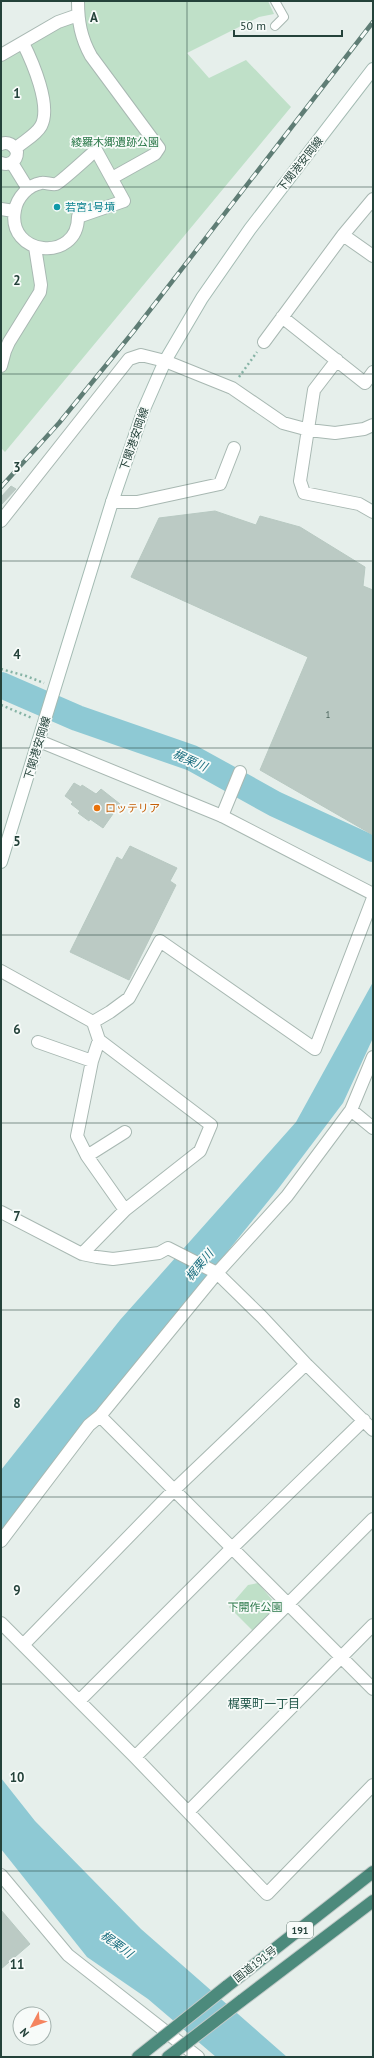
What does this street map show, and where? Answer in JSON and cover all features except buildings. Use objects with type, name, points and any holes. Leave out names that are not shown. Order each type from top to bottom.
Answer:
[{"type":"highway","name":"国道191号","points":[[138,2057],[373,1872]]},
{"type":"highway","name":"国道191号","points":[[172,2054],[373,1901]]},
{"type":"street","points":[[78,1],[78,15],[83,42],[91,56],[159,148],[155,154],[112,178]]},
{"type":"street","points":[[1,55],[58,22],[78,15]]},
{"type":"street","points":[[16,148],[42,125],[43,119],[41,86],[23,43]]},
{"type":"street","name":"下関港安岡線","points":[[1,862],[112,502],[144,409],[165,361],[202,298],[250,229],[373,69]]},
{"type":"street","points":[[1,144],[8,143],[16,148]]},
{"type":"street","points":[[16,148],[17,156],[6,163],[28,189]]},
{"type":"street","points":[[96,150],[112,178],[124,201],[78,217],[77,230],[59,246],[51,248],[35,247],[26,243],[20,236],[16,228],[14,211],[20,198],[28,189],[41,183],[56,184],[96,150]]},
{"type":"street","points":[[264,342],[343,235],[373,199]]},
{"type":"street","points":[[1,208],[14,211]]},
{"type":"street","points":[[343,235],[373,256]]},
{"type":"street","points":[[1,366],[9,342],[40,292],[41,285],[35,247]]},
{"type":"street","points":[[282,317],[365,383],[373,372]]},
{"type":"street","points":[[1,521],[129,359],[141,354],[165,361],[232,388],[283,423],[309,430],[335,433],[364,429],[373,425]]},
{"type":"street","points":[[337,360],[314,390],[300,481],[304,494],[359,504],[373,512]]},
{"type":"street","points":[[112,502],[137,502],[220,484],[234,448]]},
{"type":"street","points":[[39,741],[222,816],[373,894]]},
{"type":"street","points":[[222,816],[240,772]]},
{"type":"street","points":[[93,1022],[130,998],[160,941],[315,1049],[373,898]]},
{"type":"street","points":[[1,971],[93,1022],[99,1040],[211,1125],[200,1151],[125,1210],[82,1254]]},
{"type":"street","points":[[99,1040],[92,1061],[77,1136],[87,1156],[125,1210]]},
{"type":"street","points":[[38,1042],[92,1061]]},
{"type":"street","points":[[1,1541],[89,1425],[100,1416],[217,1273],[286,1196],[351,1110],[373,1057]]},
{"type":"street","points":[[351,1110],[373,1128]]},
{"type":"street","points":[[87,1156],[125,1132]]},
{"type":"street","points":[[1,1212],[82,1254],[113,1259],[159,1253],[168,1248],[217,1273],[373,1430]]},
{"type":"street","points":[[23,1645],[174,1489],[306,1364]]},
{"type":"street","points":[[100,1416],[233,1547],[373,1689]]},
{"type":"street","points":[[80,1700],[233,1547],[364,1420]]},
{"type":"street","points":[[135,1756],[373,1519]]},
{"type":"street","points":[[1,1623],[80,1700],[189,1811],[267,1894],[373,1785]]},
{"type":"street","points":[[189,1811],[373,1625]]},
{"type":"street","points":[[1,1875],[68,1955],[198,2057]]},
{"type":"lane","points":[[275,26],[284,17],[276,1]]},
{"type":"path","points":[[232,388],[264,342]]},
{"type":"path","points":[[1,669],[26,676],[54,688]]},
{"type":"path","points":[[1,705],[45,721]]},
{"type":"green space","name":"綾羅木郷遺跡公園","points":[[74,1],[268,1],[274,14],[259,17],[187,53],[209,78],[246,60],[291,107],[5,452],[1,448],[1,52],[72,12]]},
{"type":"green space","name":"下開作公園","points":[[258,1583],[279,1608],[258,1636],[229,1607],[248,1585]]},
{"type":"water","points":[[373,982],[373,1038],[343,1103],[278,1189],[1,1532],[1,1470],[120,1320],[296,1122]]},
{"type":"water","points":[[1,1778],[35,1821],[141,1929],[287,2057],[216,2057],[148,1999],[87,1957],[1,1849]]},
{"type":"waterway","name":"梶栗川","points":[[1,685],[77,718],[192,758],[275,804],[373,849]]},
{"type":"railway","points":[[1,487],[59,423],[133,332],[373,22]]},
{"type":"place","name":"若宮1号墳","points":[[57,207]]},
{"type":"place","name":"ロッテリア","points":[[97,808]]},
{"type":"district","name":"梶栗町一丁目","points":[[264,1703]]}]
